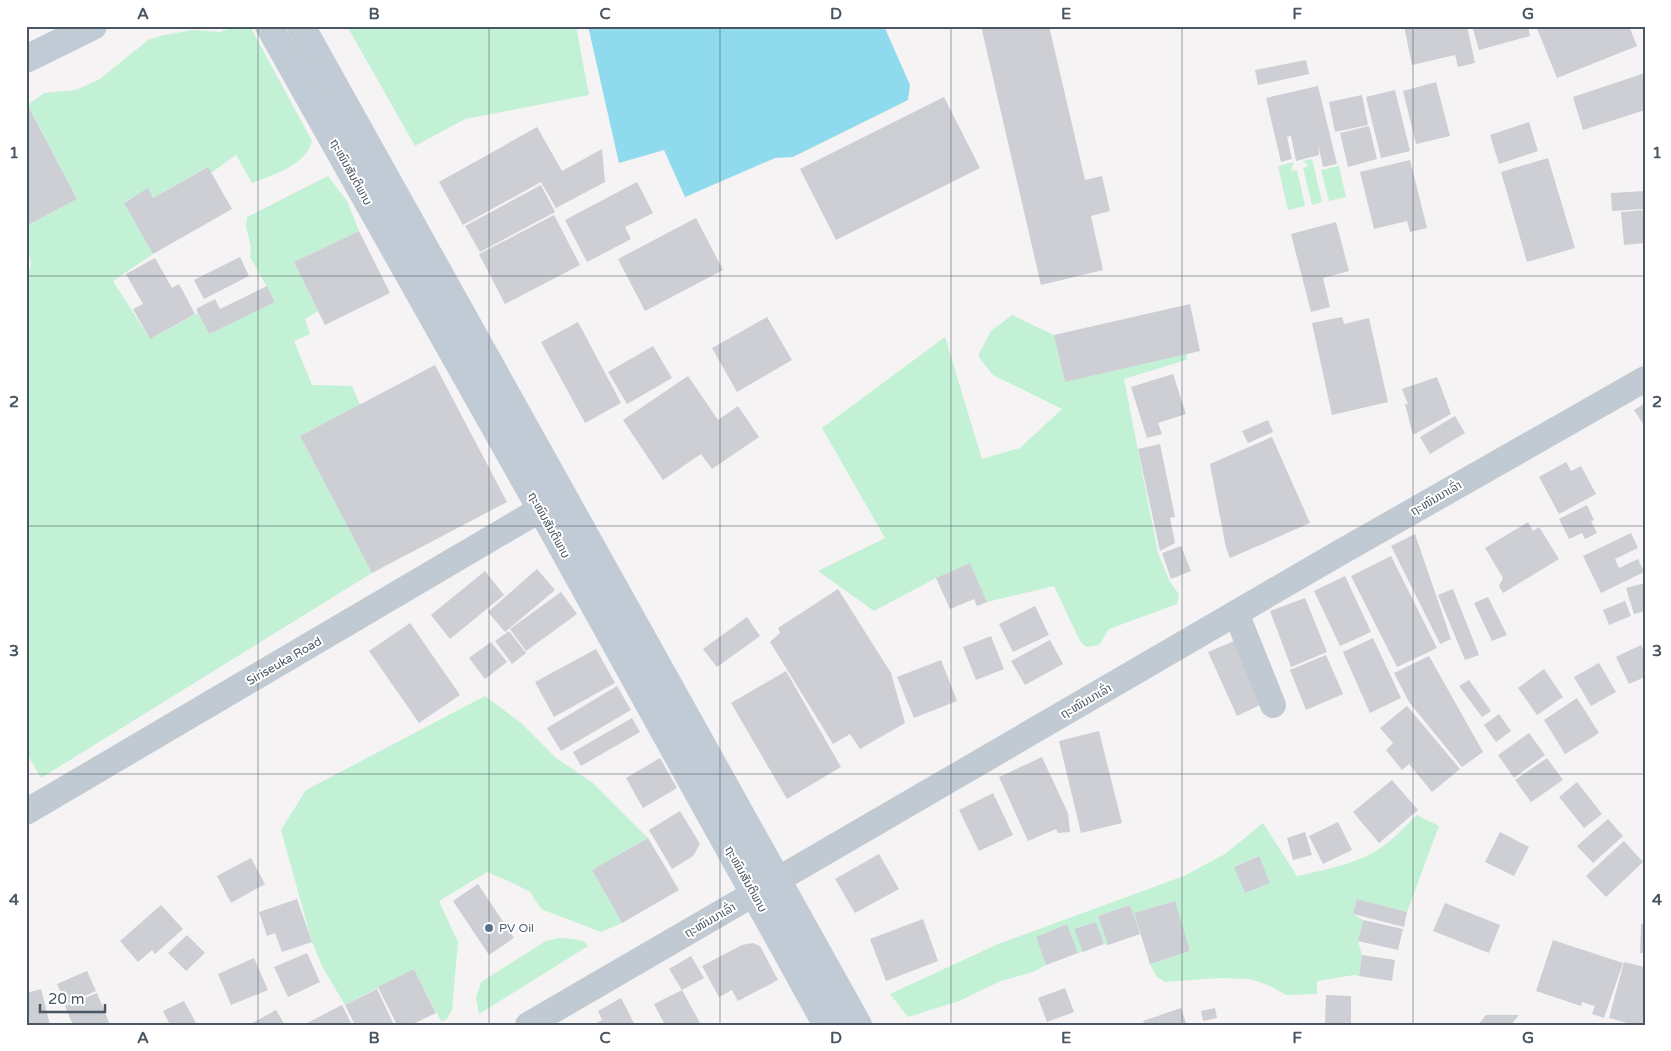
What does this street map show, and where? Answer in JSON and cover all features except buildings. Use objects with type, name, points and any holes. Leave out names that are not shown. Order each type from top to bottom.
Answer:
[{"type":"street","points":[[26,59],[93,26]]},
{"type":"street","name":"ຖະໜົນສັນຕິພາບ","points":[[269,26],[827,1025]]},
{"type":"street","points":[[301,26],[858,1025]]},
{"type":"street","name":"ຖະໜົນນາເລົ່າ","points":[[528,1025],[1236,613],[1645,379]]},
{"type":"street","name":"Siriseuka Road","points":[[26,812],[541,510]]},
{"type":"street","points":[[1236,613],[1273,705]]},
{"type":"green space","points":[[236,26],[250,26],[312,141],[309,149],[303,157],[288,168],[252,183],[236,155],[211,173],[207,167],[153,198],[148,189],[124,202],[153,254],[113,281],[150,339],[198,313],[209,334],[275,301],[250,257],[251,247],[246,227],[247,217],[328,176],[347,201],[359,231],[294,262],[318,311],[305,319],[310,334],[294,341],[312,385],[352,386],[360,405],[300,436],[372,573],[41,778],[26,752],[26,277],[31,265],[26,242],[26,226],[77,199],[28,105],[44,93],[76,90],[100,79],[148,40],[193,30],[220,32]]},
{"type":"green space","points":[[347,26],[576,26],[589,95],[465,119],[415,146]]},
{"type":"green space","points":[[1312,159],[1322,202],[1312,205],[1303,168],[1309,166],[1303,161]]},
{"type":"green space","points":[[1294,162],[1291,171],[1297,170],[1305,206],[1288,210],[1278,166]]},
{"type":"green space","points":[[1339,166],[1346,197],[1329,201],[1321,170]]},
{"type":"green space","points":[[1012,315],[1054,335],[1065,381],[1187,354],[1186,360],[1124,379],[1158,553],[1170,582],[1179,594],[1177,604],[1109,629],[1099,645],[1086,647],[1080,641],[1054,586],[987,602],[970,563],[936,578],[874,611],[818,571],[885,538],[822,428],[945,337],[982,459],[1020,448],[1062,409],[993,375],[978,356],[991,331]]},
{"type":"green space","points":[[485,696],[521,723],[556,758],[593,783],[648,838],[592,870],[622,923],[601,932],[541,909],[530,892],[487,872],[439,901],[458,942],[452,1010],[446,1020],[441,1021],[414,969],[345,1005],[323,968],[312,942],[281,830],[306,790]]},
{"type":"green space","points":[[1417,815],[1439,826],[1407,912],[1357,899],[1353,914],[1363,920],[1358,941],[1362,955],[1359,976],[1354,975],[1317,981],[1317,994],[1286,995],[1268,985],[1250,979],[1218,978],[1165,982],[1156,976],[1150,964],[1190,951],[1174,901],[1135,913],[1140,934],[1130,905],[1098,916],[1108,945],[1104,944],[1096,922],[1075,929],[1083,952],[1078,953],[1067,924],[1036,937],[1046,965],[1033,972],[1001,981],[959,1001],[908,1017],[890,994],[998,944],[1184,876],[1225,854],[1263,823],[1297,876],[1347,864],[1370,854],[1391,840]],"holes":[[[1258,856],[1270,883],[1245,893],[1234,867]]]},
{"type":"green space","points":[[558,938],[584,941],[588,946],[479,1014],[476,998],[481,982],[546,941]]},
{"type":"water","points":[[588,26],[884,26],[910,85],[908,100],[793,157],[775,158],[685,197],[664,150],[619,163]]},
{"type":"place","name":"PV Oil","points":[[489,928]]}]
